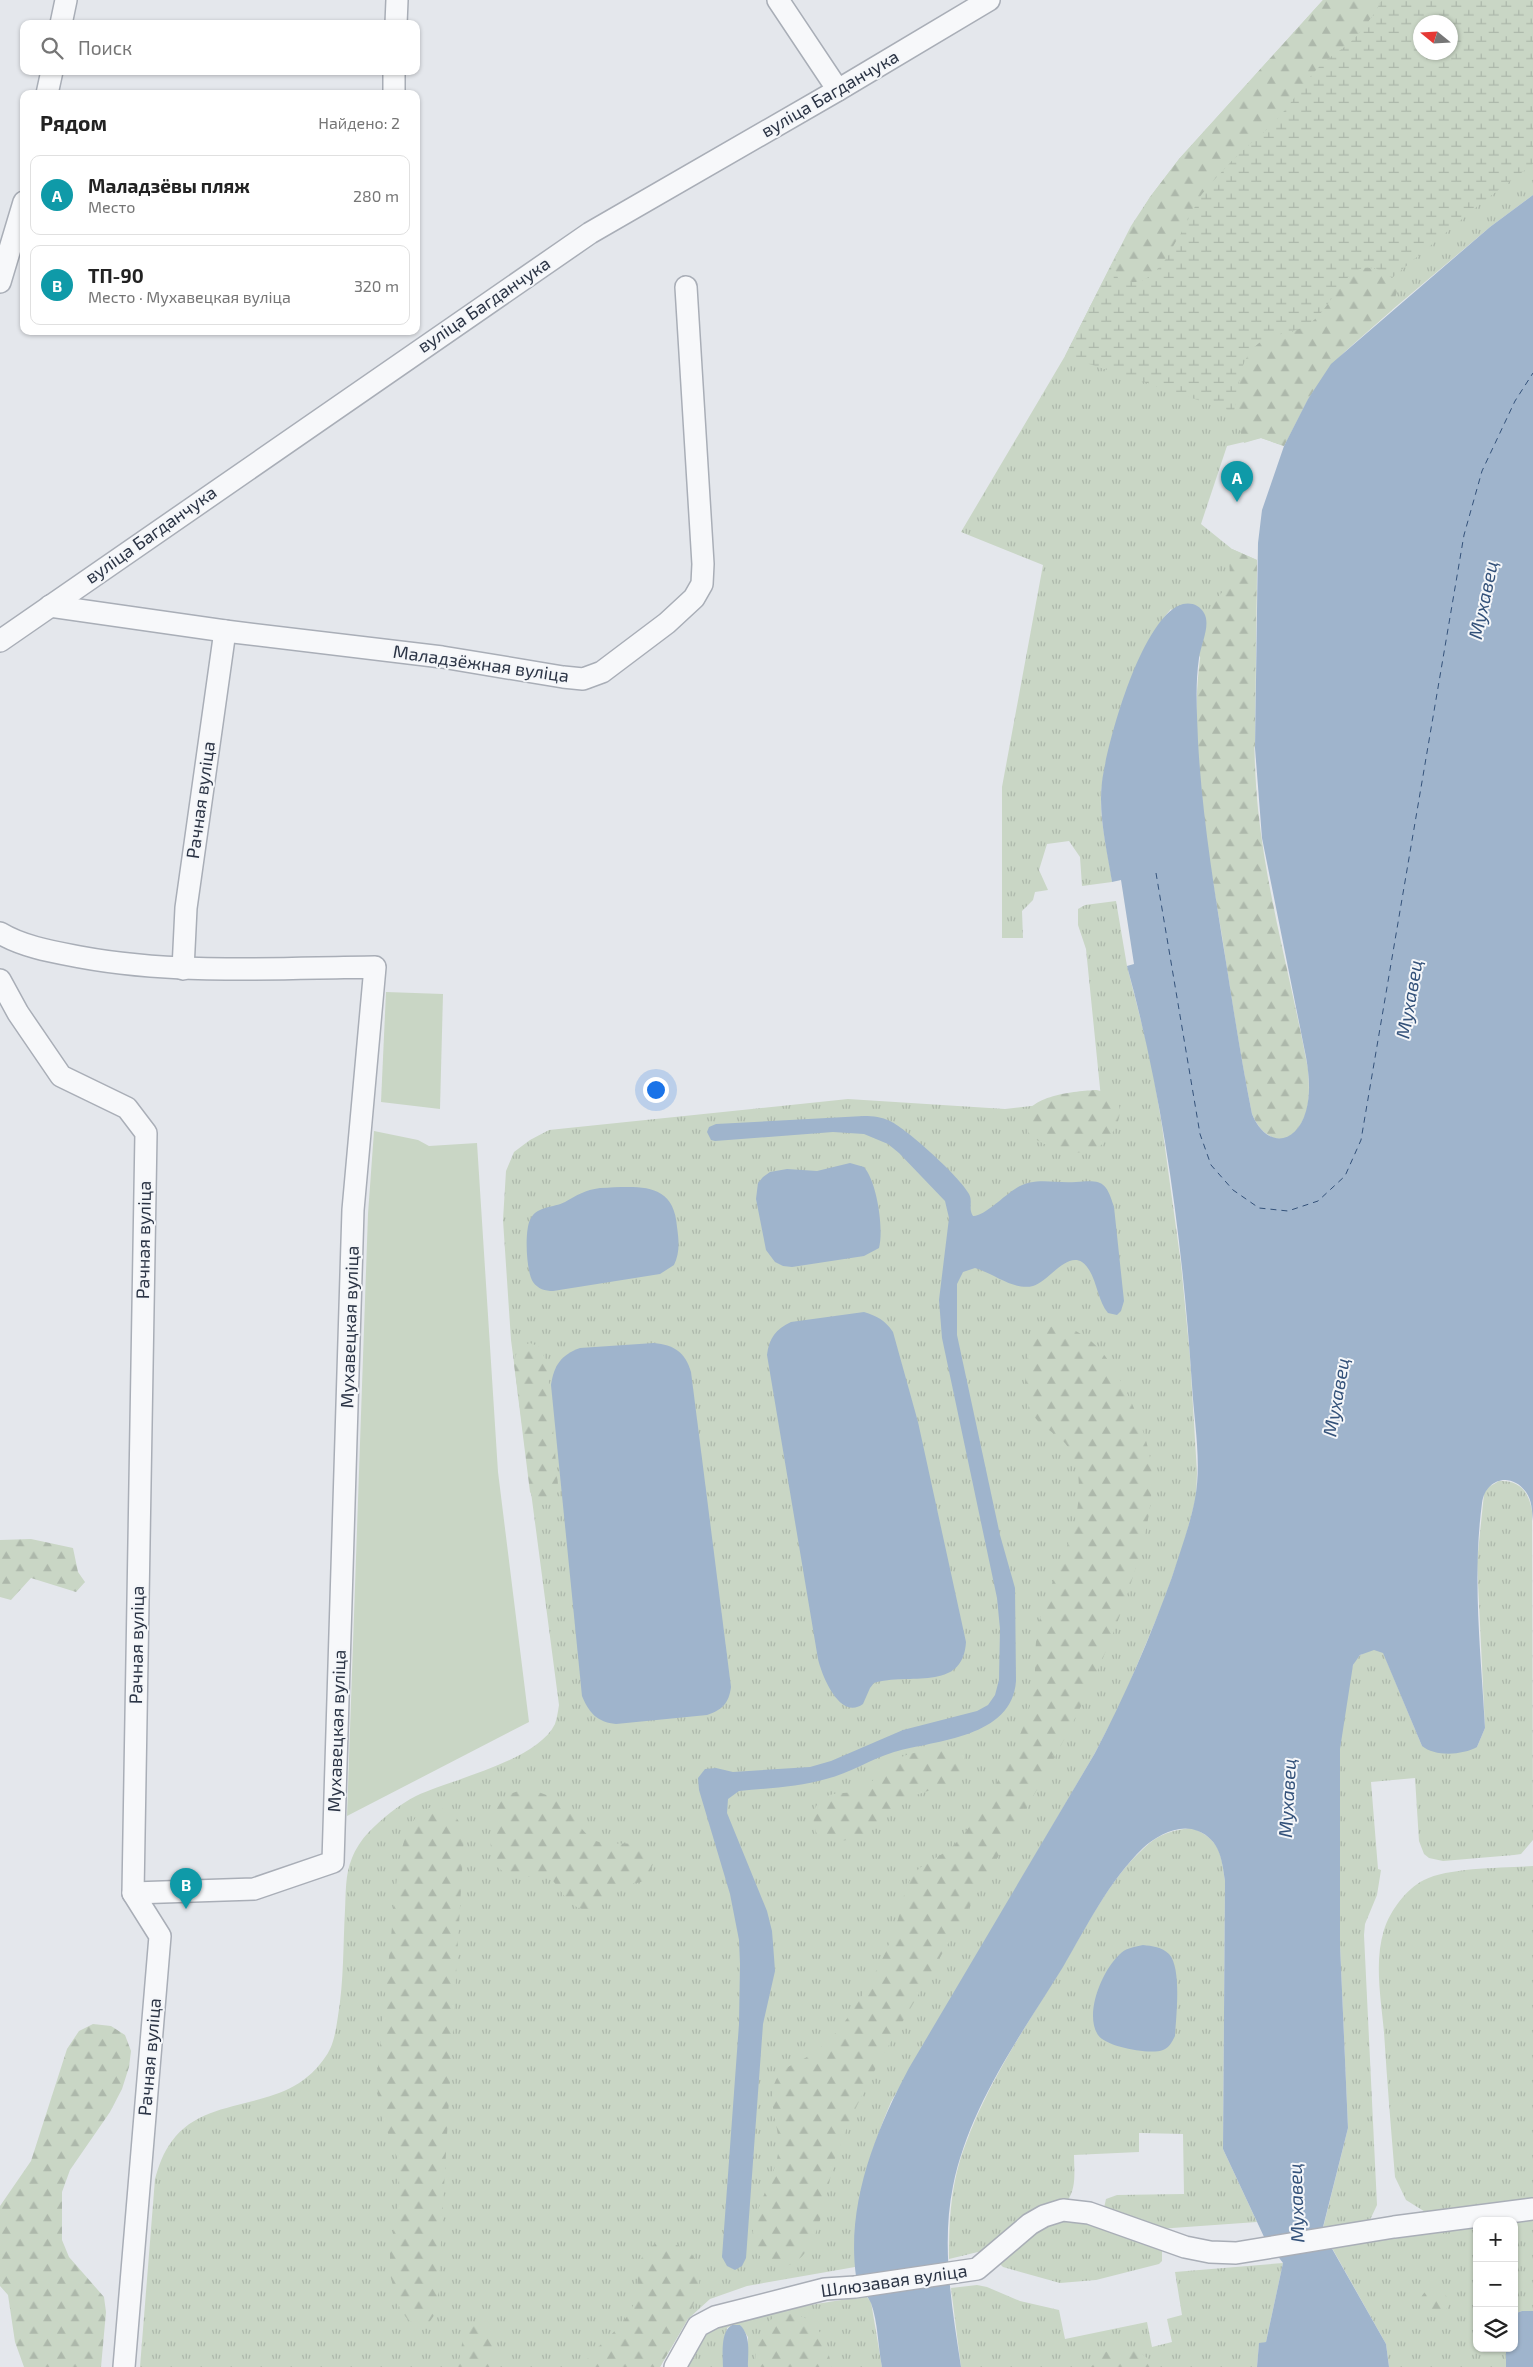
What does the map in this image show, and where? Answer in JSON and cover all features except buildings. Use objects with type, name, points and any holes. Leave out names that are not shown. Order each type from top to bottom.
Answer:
[{"type":"street","points":[[62,20],[66,0]]},
{"type":"street","points":[[396,20],[397,0]]},
{"type":"street","points":[[778,0],[838,90]]},
{"type":"street","name":"вуліца Багданчука","points":[[0,641],[590,233],[838,90],[989,0]]},
{"type":"street","points":[[48,90],[51,75]]},
{"type":"street","points":[[394,75],[394,90]]},
{"type":"street","points":[[0,282],[20,215]]},
{"type":"street","name":"Маладзёжная вуліца","points":[[50,606],[225,631],[442,656],[573,678],[583,679],[602,672],[667,623],[694,598],[702,584],[703,564],[686,287]]},
{"type":"street","name":"Рачная вуліца","points":[[183,969],[186,908],[225,631]]},
{"type":"street","name":"Мухавецкая вуліца","points":[[0,933],[50,952],[118,964],[183,969],[375,967],[353,1210],[332,1862],[254,1889],[133,1893]]},
{"type":"street","name":"Рачная вуліца","points":[[0,980],[18,1013],[61,1076],[127,1108],[146,1133],[133,1893],[160,1936],[124,2367]]},
{"type":"street","name":"Шлюзавая вуліца","points":[[675,2367],[698,2326],[715,2317],[825,2289],[855,2287],[977,2269],[1030,2224],[1044,2216],[1063,2210],[1089,2213],[1185,2247],[1210,2252],[1236,2252],[1337,2238],[1394,2227],[1533,2209]]},
{"type":"green space","points":[[1323,0],[1533,0],[1533,195],[1490,227],[1347,348],[1308,399],[1284,446],[1261,438],[1227,446],[1201,524],[1232,549],[1257,560],[1255,748],[1171,609],[1154,632],[1136,671],[1111,747],[1102,782],[1101,806],[1112,882],[1082,886],[1080,857],[1069,841],[1047,844],[1039,870],[1048,890],[1035,892],[1033,900],[1022,911],[1023,938],[1002,938],[1002,787],[1043,565],[961,532],[1065,356],[1131,226],[1179,159]]},
{"type":"green space","points":[[1323,0],[1382,0],[1358,35],[1320,66],[1275,121],[1236,157],[1202,194],[1169,254],[1158,268],[1146,278],[1133,282],[1118,278],[1115,270],[1116,255],[1150,197],[1179,159]]},
{"type":"green space","points":[[1382,0],[1533,0],[1533,164],[1480,204],[1392,278],[1377,269],[1364,268],[1353,273],[1317,318],[1306,326],[1267,338],[1254,347],[1242,367],[1234,412],[1065,356],[1116,255],[1115,270],[1118,278],[1133,282],[1146,278],[1158,268],[1169,254],[1196,205],[1212,183],[1236,157],[1275,121],[1320,66],[1347,45],[1367,24]]},
{"type":"green space","points":[[1365,267],[1381,270],[1392,278],[1397,291],[1392,310],[1331,364],[1308,399],[1284,446],[1261,438],[1244,443],[1234,412],[1241,370],[1249,352],[1261,341],[1275,335],[1292,332],[1323,310],[1339,286],[1351,274]]},
{"type":"green space","points":[[1232,549],[1257,560],[1254,747],[1258,809],[1267,874],[1308,1069],[1309,1096],[1305,1116],[1296,1131],[1282,1139],[1268,1135],[1262,1130],[1252,1114],[1209,856],[1199,772],[1197,689],[1201,649],[1210,610],[1229,582],[1229,557]]},
{"type":"green space","points":[[1116,901],[1127,966],[1151,1060],[1181,1264],[1190,1357],[1197,1473],[1196,1498],[1184,1543],[1163,1603],[1122,1701],[1095,1753],[891,2102],[869,2162],[864,2183],[857,2224],[855,2267],[747,2286],[710,2299],[688,2319],[660,2367],[140,2367],[155,2179],[162,2159],[172,2141],[184,2128],[197,2119],[213,2112],[279,2093],[294,2086],[312,2073],[329,2052],[333,2042],[340,2003],[347,1877],[353,1855],[359,1845],[379,1822],[404,1803],[416,1796],[513,1759],[545,1737],[555,1724],[559,1705],[511,1340],[503,1220],[506,1171],[514,1152],[530,1140],[549,1130],[848,1099],[1005,1109],[1101,1098],[1086,949],[1078,925],[1078,909],[1085,905]]},
{"type":"green space","points":[[386,992],[443,994],[440,1109],[381,1102]]},
{"type":"green space","points":[[1096,1090],[1111,1094],[1117,1100],[1120,1108],[1117,1125],[1100,1146],[1093,1150],[1077,1153],[1066,1151],[1042,1143],[1028,1132],[1025,1122],[1027,1113],[1042,1100],[1065,1093]]},
{"type":"green space","points":[[374,1131],[418,1140],[429,1146],[477,1143],[498,1472],[529,1722],[347,1816],[368,1214]]},
{"type":"green space","points":[[1060,1325],[1072,1329],[1091,1341],[1106,1357],[1135,1410],[1148,1446],[1152,1471],[1151,1496],[1148,1522],[1138,1561],[1105,1654],[1059,1750],[879,2062],[855,2111],[835,2159],[823,2209],[812,2242],[804,2254],[794,2263],[781,2266],[774,2265],[765,2261],[757,2253],[753,2242],[753,2229],[758,2208],[775,2168],[779,2146],[772,2096],[776,2080],[785,2069],[807,2057],[823,2045],[838,2030],[853,2010],[873,1978],[889,1944],[909,1881],[921,1867],[951,1848],[972,1823],[994,1789],[1012,1753],[1029,1710],[1035,1682],[1036,1642],[1039,1622],[1069,1541],[1078,1506],[1078,1473],[1071,1452],[1063,1441],[1034,1417],[1028,1404],[1026,1393],[1026,1368],[1033,1344],[1039,1334],[1047,1328]]},
{"type":"green space","points":[[530,1343],[538,1346],[547,1362],[558,1485],[555,1500],[547,1505],[537,1502],[530,1492],[514,1364],[518,1350]]},
{"type":"green space","points":[[1499,1481],[1513,1483],[1522,1488],[1529,1498],[1532,1511],[1533,1840],[1521,1854],[1443,1861],[1429,1858],[1424,1854],[1419,1841],[1415,1778],[1371,1782],[1378,1869],[1381,1870],[1377,1895],[1365,1924],[1364,1935],[1377,2205],[1369,2222],[1342,2230],[1336,2226],[1323,2228],[1348,2128],[1340,1945],[1339,1762],[1348,1683],[1356,1659],[1371,1650],[1379,1650],[1383,1652],[1422,1746],[1477,1747],[1485,1728],[1477,1562],[1484,1494],[1487,1488]]},
{"type":"green space","points":[[31,1539],[73,1548],[78,1572],[85,1582],[76,1592],[31,1578],[11,1600],[0,1597],[0,1540]]},
{"type":"green space","points":[[951,1746],[958,1748],[964,1754],[963,1766],[959,1775],[953,1781],[907,1800],[878,1824],[858,1837],[835,1841],[820,1839],[813,1821],[815,1808],[823,1798],[833,1794],[853,1792],[862,1788],[901,1757]]},
{"type":"green space","points":[[525,1789],[540,1792],[558,1802],[592,1839],[609,1844],[633,1844],[648,1852],[654,1861],[647,1877],[643,1881],[616,1886],[591,1908],[582,1909],[572,1904],[549,1877],[518,1877],[506,1874],[496,1864],[493,1856],[491,1829],[493,1820],[499,1804],[504,1798]]},
{"type":"green space","points":[[435,1806],[455,1816],[464,1836],[437,2311],[428,2324],[418,2325],[408,2320],[400,2309],[390,2275],[390,2252],[400,2191],[397,2157],[379,2110],[377,2077],[398,1867],[408,1830],[419,1815],[426,1809]]},
{"type":"green space","points":[[1192,1828],[1214,1842],[1218,1848],[1224,1871],[1223,2149],[1257,2222],[1158,2229],[1104,2208],[1106,2199],[1117,2195],[1184,2194],[1183,2134],[1139,2133],[1139,2152],[1074,2155],[1074,2185],[1067,2201],[982,2251],[949,2259],[952,2200],[961,2157],[975,2120],[1010,2052],[1099,1904],[1120,1874],[1155,1839],[1178,1830]]},
{"type":"green space","points":[[1533,1866],[1533,2201],[1427,2213],[1406,2200],[1395,2177],[1379,1981],[1379,1955],[1384,1930],[1390,1915],[1400,1901],[1411,1889],[1424,1880],[1462,1870]]},
{"type":"green space","points":[[93,2024],[111,2026],[125,2035],[131,2051],[129,2067],[122,2089],[110,2112],[70,2170],[62,2192],[62,2240],[69,2257],[104,2297],[106,2312],[101,2367],[24,2367],[15,2342],[8,2295],[0,2286],[0,2206],[31,2161],[67,2049],[79,2031]]},
{"type":"green space","points":[[1069,2217],[1162,2249],[1162,2261],[1159,2264],[1096,2280],[1060,2283],[1003,2267],[1000,2264],[1000,2261],[1031,2232]]},
{"type":"green space","points":[[1533,2217],[1533,2311],[1518,2312],[1518,2262],[1518,2220]]},
{"type":"green space","points":[[1473,2227],[1473,2352],[1506,2352],[1506,2367],[1389,2367],[1386,2344],[1332,2248]]},
{"type":"green space","points":[[661,2241],[684,2248],[696,2261],[700,2277],[689,2314],[660,2367],[582,2367],[587,2359],[627,2316],[636,2298],[640,2262],[644,2254],[651,2247]]},
{"type":"green space","points":[[1283,2263],[1266,2342],[1259,2344],[1257,2367],[961,2367],[951,2288],[977,2285],[987,2287],[1020,2301],[1059,2310],[1065,2339],[1147,2322],[1152,2347],[1172,2342],[1167,2319],[1182,2315],[1175,2272]]},
{"type":"green space","points":[[1434,2289],[1444,2293],[1448,2303],[1444,2313],[1434,2317],[1424,2313],[1420,2303],[1424,2293]]},
{"type":"green space","points":[[866,2296],[871,2302],[882,2367],[748,2367],[748,2337],[740,2325],[732,2325],[727,2328],[723,2367],[683,2367],[702,2335],[736,2317]]},
{"type":"green space","points":[[788,2313],[807,2319],[819,2331],[827,2348],[832,2367],[755,2367],[758,2340],[761,2332],[771,2319]]},
{"type":"green space","points":[[483,2323],[491,2326],[493,2331],[495,2346],[493,2367],[458,2367],[463,2338],[475,2324]]},
{"type":"green space","points":[[1118,2348],[1139,2353],[1156,2367],[1091,2367],[1105,2352]]},
{"type":"water","name":"Мухавец","points":[[1533,195],[1533,1521],[1529,1498],[1520,1485],[1506,1480],[1493,1483],[1488,1488],[1482,1503],[1478,1559],[1478,1616],[1485,1728],[1477,1747],[1464,1752],[1449,1754],[1434,1752],[1422,1746],[1383,1653],[1374,1650],[1360,1655],[1353,1665],[1340,1749],[1340,1945],[1348,2128],[1322,2231],[1386,2344],[1389,2367],[1257,2367],[1259,2343],[1266,2342],[1283,2263],[1265,2239],[1223,2149],[1225,1881],[1221,1858],[1215,1845],[1198,1831],[1184,1828],[1162,1835],[1149,1843],[1131,1861],[1109,1889],[998,2072],[971,2128],[953,2186],[948,2231],[949,2276],[961,2367],[882,2367],[877,2326],[871,2303],[857,2280],[854,2249],[855,2222],[860,2195],[866,2168],[875,2142],[909,2068],[1095,1753],[1117,1710],[1164,1600],[1185,1538],[1195,1499],[1198,1471],[1197,1442],[1183,1280],[1170,1174],[1152,1068],[1127,966],[1134,964],[1121,880],[1112,882],[1102,820],[1102,782],[1119,711],[1129,682],[1154,631],[1168,613],[1183,604],[1198,606],[1206,618],[1205,635],[1199,658],[1197,678],[1198,741],[1205,824],[1238,1038],[1252,1114],[1265,1133],[1280,1138],[1288,1136],[1301,1123],[1306,1111],[1309,1084],[1306,1057],[1262,838],[1255,748],[1258,543],[1262,510],[1284,446],[1308,399],[1331,364],[1490,227]]},
{"type":"water","points":[[864,1116],[890,1121],[933,1154],[964,1186],[971,1199],[973,1216],[982,1213],[1015,1189],[1030,1183],[1045,1181],[1092,1181],[1102,1184],[1108,1192],[1114,1207],[1124,1301],[1121,1311],[1117,1315],[1108,1313],[1101,1301],[1091,1273],[1082,1262],[1076,1260],[1063,1264],[1033,1286],[1026,1287],[1011,1284],[975,1268],[963,1272],[957,1284],[957,1335],[1000,1535],[1015,1588],[1016,1681],[1011,1700],[1001,1714],[987,1725],[969,1733],[894,1752],[852,1770],[816,1782],[739,1791],[728,1799],[727,1813],[767,1911],[772,1931],[775,1971],[763,2024],[746,2258],[742,2266],[735,2270],[727,2266],[722,2257],[739,2024],[739,1940],[730,1894],[699,1790],[698,1778],[705,1769],[716,1768],[733,1772],[810,1767],[831,1761],[903,1730],[977,1711],[988,1705],[995,1695],[999,1680],[1000,1629],[997,1598],[942,1338],[939,1300],[949,1218],[945,1201],[899,1153],[888,1144],[864,1134],[833,1132],[715,1141],[711,1140],[707,1132],[709,1127],[716,1124]]},
{"type":"water","points":[[850,1163],[864,1167],[873,1183],[880,1218],[879,1248],[864,1256],[792,1267],[783,1266],[775,1262],[766,1250],[756,1199],[758,1183],[770,1172],[787,1169],[817,1171]]},
{"type":"water","points":[[627,1187],[651,1190],[661,1194],[669,1201],[674,1212],[678,1237],[678,1251],[674,1265],[660,1274],[553,1291],[539,1288],[533,1282],[527,1260],[527,1231],[531,1218],[542,1209],[565,1202],[585,1191],[600,1188]]},
{"type":"water","points":[[864,1312],[880,1319],[893,1332],[918,1422],[966,1642],[963,1658],[955,1668],[945,1674],[932,1678],[888,1680],[874,1683],[863,1704],[855,1708],[847,1707],[833,1694],[823,1676],[818,1659],[767,1355],[769,1344],[774,1335],[791,1322]]},
{"type":"water","points":[[654,1343],[678,1351],[686,1359],[691,1372],[731,1687],[729,1697],[724,1705],[717,1711],[707,1715],[616,1724],[594,1716],[582,1696],[551,1385],[556,1366],[568,1354],[580,1348]]},
{"type":"water","points":[[1143,1945],[1157,1947],[1169,1954],[1176,1970],[1175,2036],[1167,2048],[1157,2051],[1139,2051],[1110,2043],[1098,2035],[1094,2026],[1094,2005],[1101,1982],[1107,1971],[1121,1953],[1130,1948]]},
{"type":"water","points":[[1533,2311],[1533,2367],[1506,2367],[1506,2352],[1518,2352],[1518,2312]]},
{"type":"water","points":[[732,2325],[740,2325],[746,2334],[748,2367],[723,2367],[724,2338],[728,2328]]},
{"type":"ferry route","points":[[1156,873],[1200,1134],[1211,1165],[1233,1190],[1259,1208],[1288,1211],[1318,1201],[1345,1176],[1361,1140],[1464,535],[1482,471],[1515,401],[1533,373]]},
{"type":"place","name":"Маладзёвы пляж","points":[[1237,502]]},
{"type":"place","name":"ТП-90","points":[[186,1909]]}]
